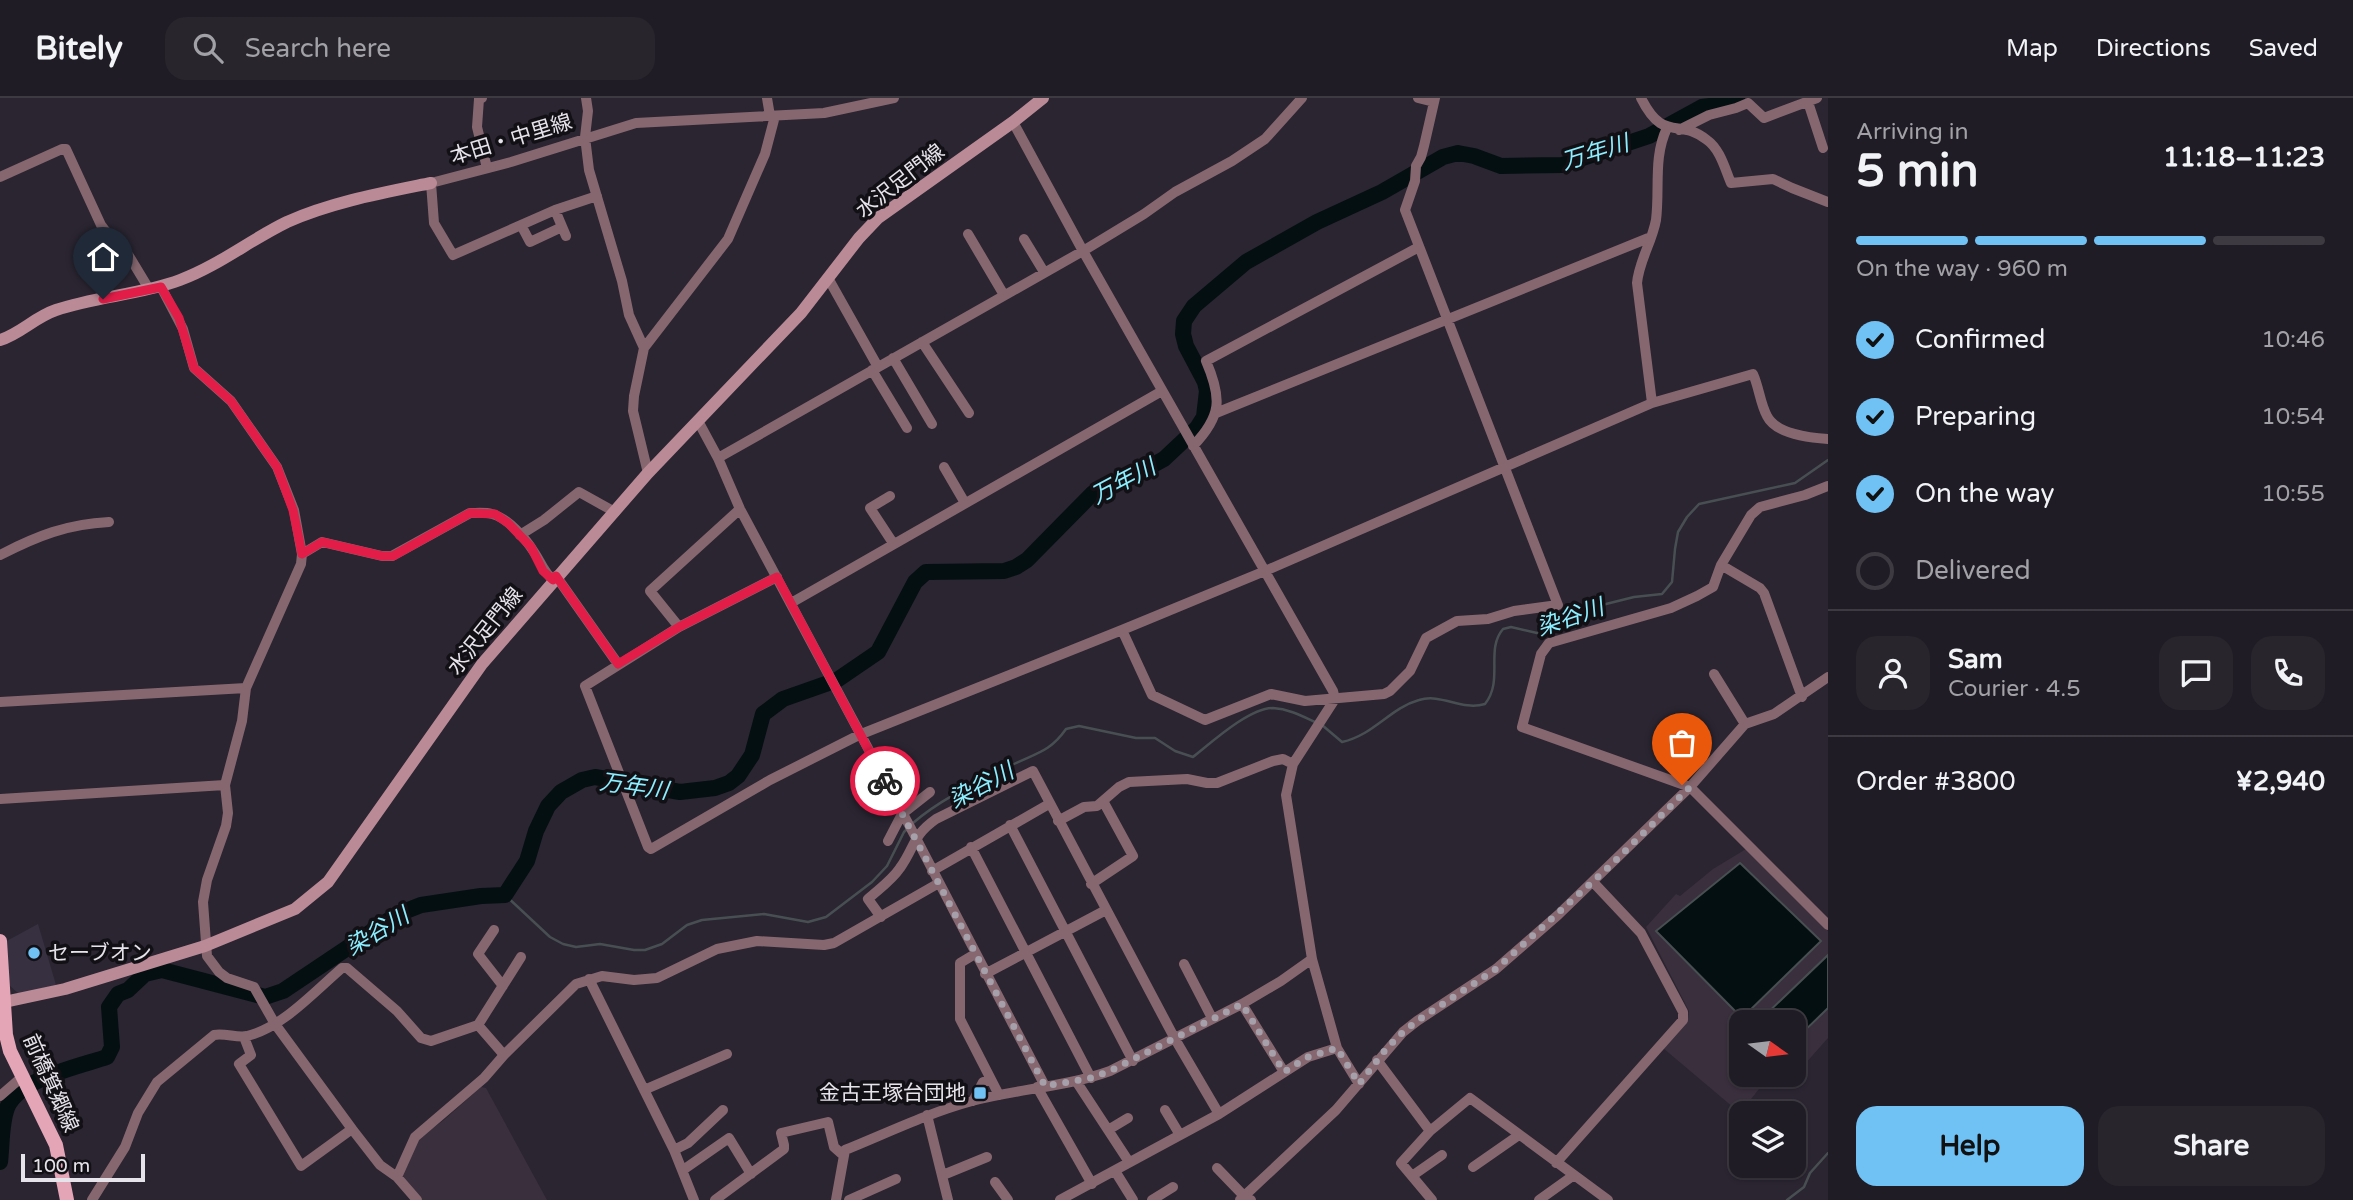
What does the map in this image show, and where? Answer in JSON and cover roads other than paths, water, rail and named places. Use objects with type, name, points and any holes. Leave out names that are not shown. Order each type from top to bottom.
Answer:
[{"type":"main road","name":"水沢足門線","points":[[2,1003],[65,989],[205,946],[295,909],[328,881],[482,664],[648,473],[801,313],[878,218],[1013,122],[1042,98]]},
{"type":"main road","points":[[0,340],[13,337],[38,318],[58,309],[155,288],[197,273],[285,223],[312,212],[371,195],[431,183]]},
{"type":"main road","name":"前橋箕郷線","points":[[0,941],[2,1003],[10,1051],[57,1145],[67,1200]]},
{"type":"street","points":[[482,98],[479,99],[477,127],[487,168]]},
{"type":"street","points":[[586,98],[584,137],[589,170],[622,281],[629,315],[644,348]]},
{"type":"street","points":[[648,473],[634,411],[634,396],[644,348],[728,239],[765,153],[772,116],[767,98]]},
{"type":"street","name":"本田・中里線","points":[[431,183],[636,123],[824,113],[863,102],[894,98]]},
{"type":"street","points":[[718,458],[1083,251],[1144,215],[1175,192],[1255,147],[1276,129],[1301,98]]},
{"type":"street","points":[[1122,631],[1152,695],[1208,720],[1271,694],[1305,701],[1384,694],[1410,671],[1426,638],[1457,621],[1488,619],[1514,611],[1558,605],[1405,210],[1415,181],[1416,166],[1421,157],[1434,100],[1418,98]]},
{"type":"street","points":[[1640,98],[1654,121],[1667,128],[1706,139],[1719,156],[1731,183],[1768,178],[1828,202]]},
{"type":"street","points":[[1679,130],[1709,115],[1748,103],[1764,118],[1812,100],[1823,148]]},
{"type":"street","points":[[1013,122],[1083,251],[1333,691],[1335,699],[1293,764],[1286,795],[1312,959],[1337,1048],[1359,1084]]},
{"type":"street","points":[[1652,403],[1637,283],[1657,207],[1659,150],[1667,128]]},
{"type":"street","points":[[0,177],[66,149],[101,225],[179,318],[194,368],[231,401],[277,467],[293,510],[302,554],[301,564],[246,688],[242,721],[225,785],[228,813],[226,826],[207,880],[203,902],[205,946],[207,956],[219,972],[227,978],[254,987],[275,1024],[352,1129],[380,1165],[397,1177],[417,1200]]},
{"type":"street","points":[[431,183],[434,223],[453,254],[555,210],[597,196]]},
{"type":"street","points":[[521,225],[530,242],[564,231],[555,210]]},
{"type":"street","points":[[968,234],[1004,295]]},
{"type":"street","points":[[1216,412],[1651,237]]},
{"type":"street","points":[[1024,239],[1044,272]]},
{"type":"street","points":[[1194,446],[1212,424],[1216,412],[1217,390],[1206,361],[1419,247]]},
{"type":"street","points":[[828,278],[907,428]]},
{"type":"street","points":[[922,342],[969,413]]},
{"type":"street","points":[[893,358],[932,424]]},
{"type":"street","points":[[777,577],[679,627],[585,686],[651,849],[770,780],[859,734],[1122,631],[1652,403],[1753,374],[1771,422],[1796,433],[1828,439]]},
{"type":"street","points":[[791,603],[1162,391]]},
{"type":"street","points":[[698,421],[718,458],[740,509],[914,835],[1092,1184]]},
{"type":"street","points":[[944,467],[965,503]]},
{"type":"street","points":[[1828,486],[1760,508],[1751,515],[1721,565],[1713,587],[1671,608],[1549,643],[1541,654],[1522,727],[1690,787],[1828,925]]},
{"type":"street","points":[[520,535],[579,492],[615,512]]},
{"type":"street","points":[[890,496],[870,508],[893,543]]},
{"type":"street","points":[[679,627],[650,591],[740,509]]},
{"type":"street","points":[[302,554],[322,542],[382,556],[393,556],[470,513],[495,514],[520,535],[537,556],[543,571],[554,578],[618,664]]},
{"type":"street","points":[[0,555],[44,534],[75,526],[109,522]]},
{"type":"street","points":[[1721,565],[1764,593],[1802,697]]},
{"type":"street","points":[[1714,674],[1745,724]]},
{"type":"street","points":[[1217,1168],[1245,1199],[1328,1118],[1377,1060],[1410,1027],[1496,969],[1593,882],[1690,787],[1745,724],[1774,714],[1828,677]]},
{"type":"street","points":[[0,702],[246,688]]},
{"type":"street","points":[[1058,821],[1084,807],[1097,806],[1129,782],[1187,779],[1217,783],[1273,761],[1283,759],[1293,764]]},
{"type":"street","points":[[881,917],[868,899],[895,875],[914,835],[936,818],[1033,771],[1175,1039],[1220,1114]]},
{"type":"street","points":[[0,799],[225,785]]},
{"type":"street","points":[[888,841],[904,818],[930,792]]},
{"type":"street","points":[[1091,884],[1133,856],[1103,801]]},
{"type":"street","points":[[932,871],[1049,804]]},
{"type":"street","points":[[1010,825],[1133,1060]]},
{"type":"street","points":[[971,847],[1091,1078]]},
{"type":"street","points":[[1556,1163],[1683,1020],[1683,1012],[1641,933],[1593,882]]},
{"type":"street","points":[[397,1177],[415,1137],[478,1084],[576,984],[602,976],[634,981],[657,978],[717,949],[757,941],[824,945],[834,943],[939,883]]},
{"type":"street","points":[[985,974],[1106,910]]},
{"type":"street","points":[[494,930],[478,954],[503,986]]},
{"type":"street","points":[[975,954],[960,963],[960,1019],[999,1095]]},
{"type":"street","points":[[92,1200],[125,1147],[138,1113],[163,1075],[214,1035],[244,1037],[275,1024],[342,968],[347,968],[397,1011],[421,1038],[431,1041],[478,1025],[521,957]]},
{"type":"street","points":[[836,1200],[845,1150],[927,1115],[973,1101],[1091,1078],[1133,1060],[1242,1004],[1312,959]]},
{"type":"street","points":[[1184,964],[1212,1018]]},
{"type":"street","points":[[589,979],[674,1150],[694,1200]]},
{"type":"street","points":[[1242,1004],[1284,1072]]},
{"type":"street","points":[[478,1025],[505,1055]]},
{"type":"street","points":[[244,1037],[251,1055],[239,1064],[301,1166],[352,1129]]},
{"type":"street","points":[[1060,1200],[1220,1114],[1308,1057],[1337,1048]]},
{"type":"street","points":[[644,1090],[727,1054]]},
{"type":"street","points":[[1377,1060],[1430,1131]]},
{"type":"street","points":[[0,1096],[23,1079]]},
{"type":"street","points":[[973,1101],[983,1082],[990,1080]]},
{"type":"street","points":[[1076,1080],[1129,1162]]},
{"type":"street","points":[[1432,1200],[1401,1163],[1430,1131],[1470,1098],[1608,1200]]},
{"type":"street","points":[[674,1150],[688,1143],[723,1110]]},
{"type":"street","points":[[1165,1110],[1180,1135]]},
{"type":"street","points":[[927,1115],[948,1200]]},
{"type":"street","points":[[1108,1130],[1128,1118]]},
{"type":"street","points":[[715,1200],[784,1149],[781,1133],[828,1122],[834,1147],[843,1155]]},
{"type":"street","points":[[1473,1167],[1519,1135]]},
{"type":"street","points":[[683,1170],[729,1138],[751,1174]]},
{"type":"street","points":[[1412,1176],[1442,1155]]},
{"type":"street","points":[[943,1175],[986,1157]]},
{"type":"street","points":[[1115,1171],[1133,1200]]},
{"type":"street","points":[[1539,1200],[1574,1175]]},
{"type":"street","points":[[849,1200],[896,1179]]},
{"type":"street","points":[[995,1182],[1008,1200]]},
{"type":"street","points":[[1152,1200],[1173,1187]]},
{"type":"waterway","name":"万年川","points":[[0,1162],[4,1121],[13,1098],[36,1081],[107,1057],[112,1047],[109,1007],[118,994],[128,990],[145,974],[162,970],[265,997],[283,991],[398,914],[421,905],[505,895],[527,861],[536,831],[548,806],[561,792],[582,780],[595,777],[680,792],[715,788],[729,783],[738,776],[752,755],[763,714],[783,699],[837,680],[878,652],[915,582],[926,572],[1004,571],[1016,567],[1027,560],[1093,493],[1164,459],[1197,428],[1204,417],[1207,391],[1186,346],[1184,321],[1194,306],[1246,262],[1317,222],[1382,192],[1443,157],[1458,153],[1501,166],[1562,165],[1649,136],[1702,107],[1737,98]]},
{"type":"waterway","name":"染谷川","points":[[1322,725],[1342,742],[1363,734],[1399,709],[1419,700],[1427,698],[1476,706],[1485,704],[1493,685],[1495,646],[1503,629],[1511,627],[1537,633],[1582,618],[1606,604],[1662,594],[1672,582],[1678,532],[1699,504],[1795,483],[1828,460]]},
{"type":"waterway","name":"染谷川","points":[[913,823],[961,791],[1042,751],[1066,729],[1079,726],[1136,738],[1155,738],[1175,751],[1193,757],[1231,727],[1263,709],[1284,710],[1315,722]]},
{"type":"waterway","name":"染谷川","points":[[505,895],[550,937],[563,944],[576,947],[600,944],[645,950],[662,944],[687,925],[702,920],[764,914],[808,922],[826,917],[872,882],[887,866],[908,828]]},
{"type":"waterway","points":[[1787,1200],[1804,1187],[1810,1173],[1828,1153]]},
{"type":"place","name":"セーブオン","points":[[34,953]]},
{"type":"place","name":"金古王塚台団地","points":[[980,1093]]}]
